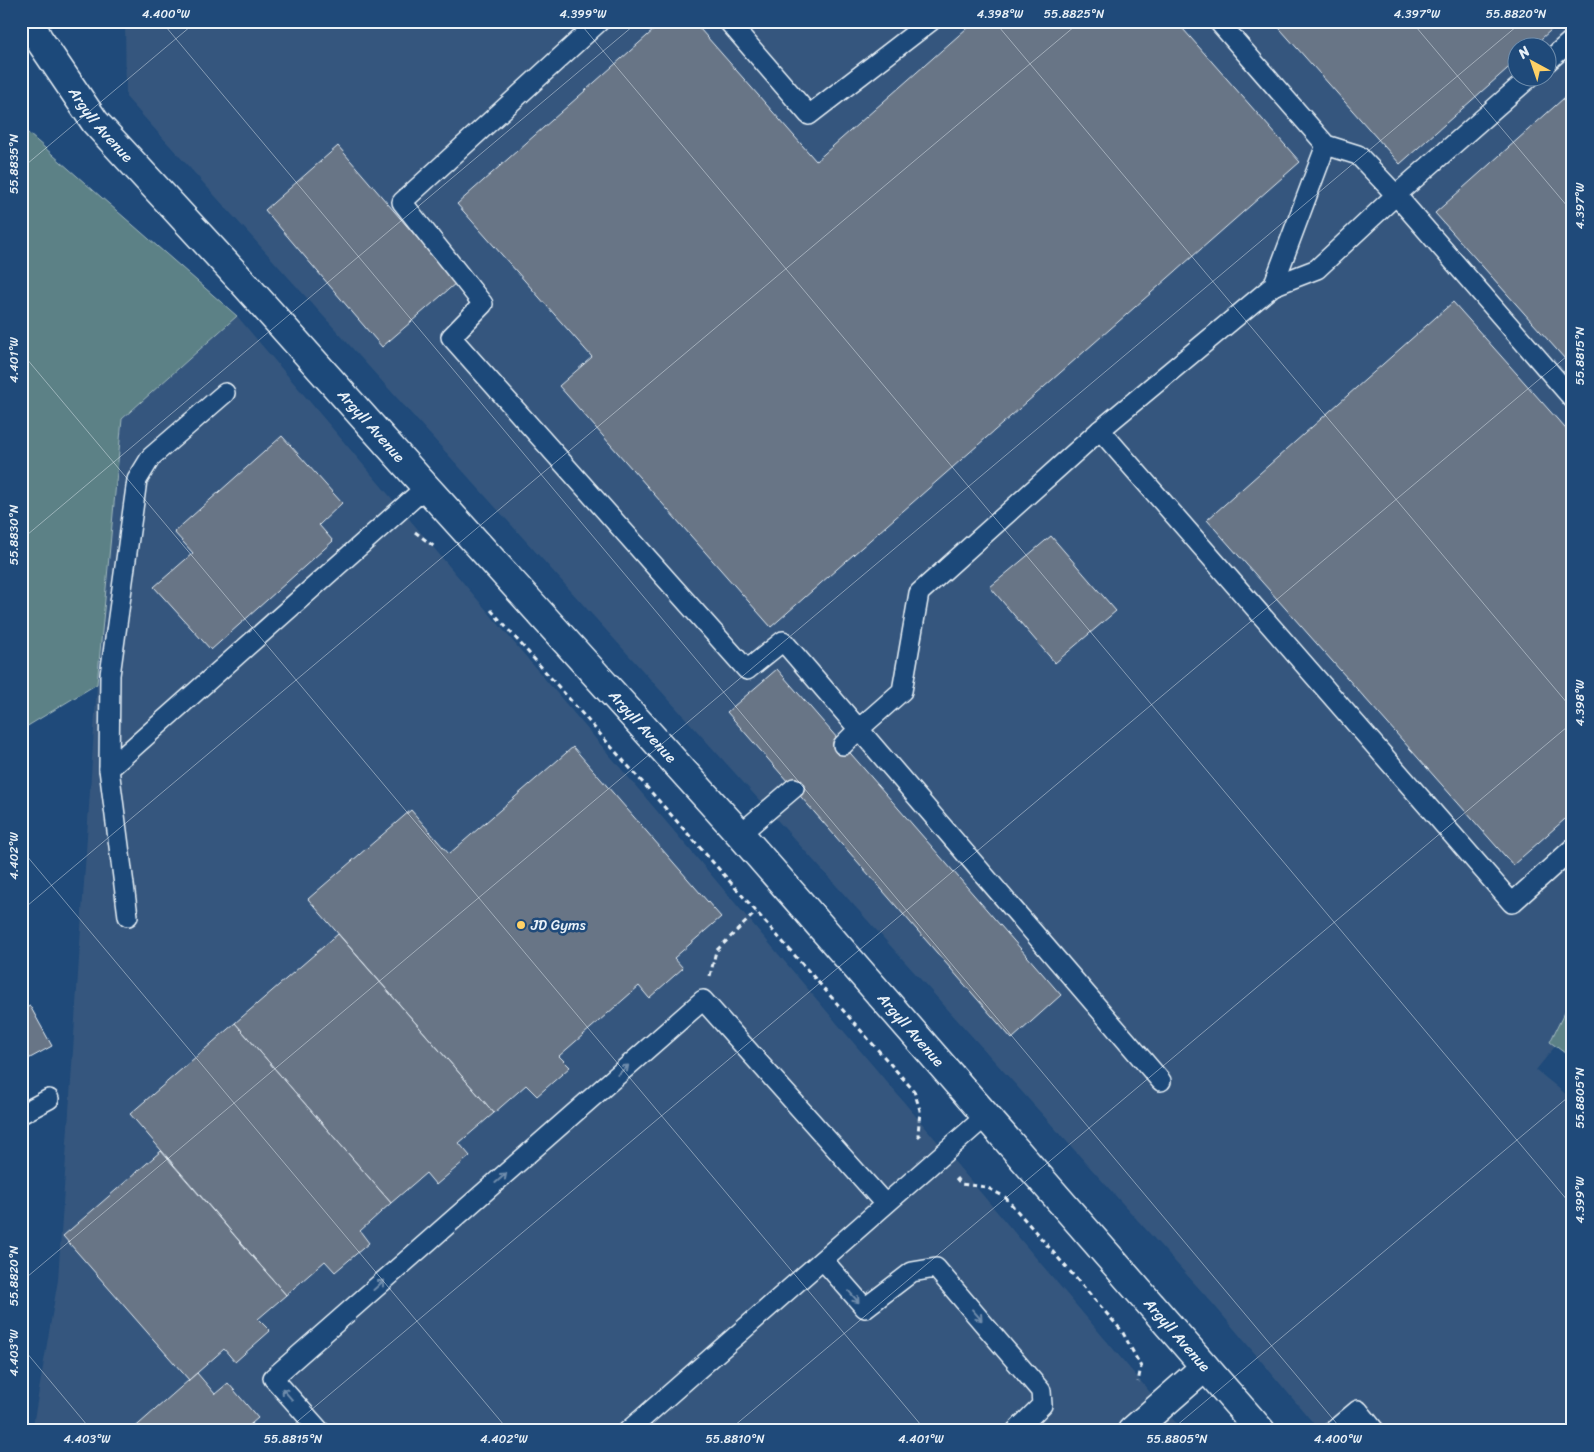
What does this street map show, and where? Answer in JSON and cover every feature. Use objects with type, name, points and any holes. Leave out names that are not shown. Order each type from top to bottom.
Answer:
[{"type":"street","name":"Argyll Avenue","points":[[30,21],[38,38],[95,122],[240,279],[426,488],[740,834],[1261,1431]]},
{"type":"street","points":[[1132,1431],[1205,1367]]},
{"type":"lane","points":[[600,21],[402,202],[483,304],[451,337],[747,670],[783,641],[860,728],[1161,1081]]},
{"type":"lane","points":[[728,21],[809,115],[931,21]]},
{"type":"lane","points":[[1218,21],[1326,145],[1358,156],[1396,195],[1573,399]]},
{"type":"lane","points":[[1556,53],[1573,39]]},
{"type":"lane","points":[[843,745],[902,691],[919,593],[1100,430],[1273,286],[1317,269],[1396,195],[1519,88]]},
{"type":"lane","points":[[1273,286],[1326,145]]},
{"type":"lane","points":[[128,916],[109,769],[110,675],[136,480],[151,458],[225,393]]},
{"type":"lane","points":[[1100,430],[1512,903],[1573,848]]},
{"type":"lane","points":[[109,769],[426,488]]},
{"type":"lane","points":[[740,834],[794,788]]},
{"type":"lane","points":[[320,1431],[273,1378],[703,1000],[886,1204]]},
{"type":"lane","points":[[21,1114],[49,1099]]},
{"type":"lane","points":[[628,1431],[986,1116]]},
{"type":"lane","points":[[823,1260],[865,1308],[912,1272],[936,1268],[1041,1391],[1042,1405],[1016,1431]]},
{"type":"lane","points":[[1333,1431],[1358,1410],[1376,1431]]},
{"type":"path","points":[[393,516],[438,550]]},
{"type":"path","points":[[485,602],[914,1091],[920,1110],[918,1135],[938,1158],[961,1184],[986,1187],[1004,1197],[1122,1331],[1141,1367],[1136,1392],[1153,1413]]},
{"type":"path","points":[[703,1000],[716,951],[756,912]]},
{"type":"shaded area","points":[[125,21],[1573,21],[1573,1024],[1536,1070],[1573,1100],[1573,1431],[1320,1431],[1214,1305],[126,97]]},
{"type":"shaded area","points":[[237,316],[1182,1430],[32,1431],[58,1280],[97,684],[122,419]]},
{"type":"green space","points":[[21,127],[237,316],[122,419],[97,684],[21,730]]},
{"type":"green space","points":[[1573,995],[1573,1059],[1550,1042]]},
{"type":"building","points":[[664,21],[693,21],[816,161],[975,21],[1176,21],[1300,162],[771,627],[559,386],[592,357],[457,204]]},
{"type":"building","points":[[1273,21],[1561,21],[1542,38],[1506,38],[1506,70],[1400,164]]},
{"type":"building","points":[[1573,90],[1573,368],[1435,213]]},
{"type":"building","points":[[338,146],[456,283],[382,347],[265,210]]},
{"type":"building","points":[[1453,302],[1573,437],[1573,812],[1513,865],[1207,520]]},
{"type":"building","points":[[282,436],[342,503],[319,525],[333,541],[211,650],[154,587],[193,553],[174,532]]},
{"type":"building","points":[[1051,536],[1116,611],[1055,663],[990,587]]},
{"type":"building","points":[[777,669],[1061,995],[1012,1039],[727,712]]},
{"type":"building","name":"JD Gyms","points":[[573,747],[721,917],[674,958],[683,968],[649,998],[639,986],[559,1056],[570,1067],[537,1096],[526,1085],[494,1113],[308,899],[411,810],[449,854]]},
{"type":"building","points":[[338,934],[494,1113],[459,1143],[470,1156],[436,1185],[426,1173],[391,1203],[235,1023]]},
{"type":"building","points":[[30,1006],[52,1046],[21,1063],[21,1010]]},
{"type":"building","points":[[235,1023],[391,1203],[360,1231],[369,1243],[335,1272],[325,1261],[286,1295],[130,1114]]},
{"type":"building","points":[[161,1151],[286,1295],[258,1319],[270,1331],[235,1362],[224,1349],[189,1380],[63,1236]]},
{"type":"building","points":[[197,1373],[215,1394],[228,1383],[258,1418],[245,1429],[246,1431],[131,1431]]},
{"type":"place","name":"JD Gyms","points":[[521,925]]}]
